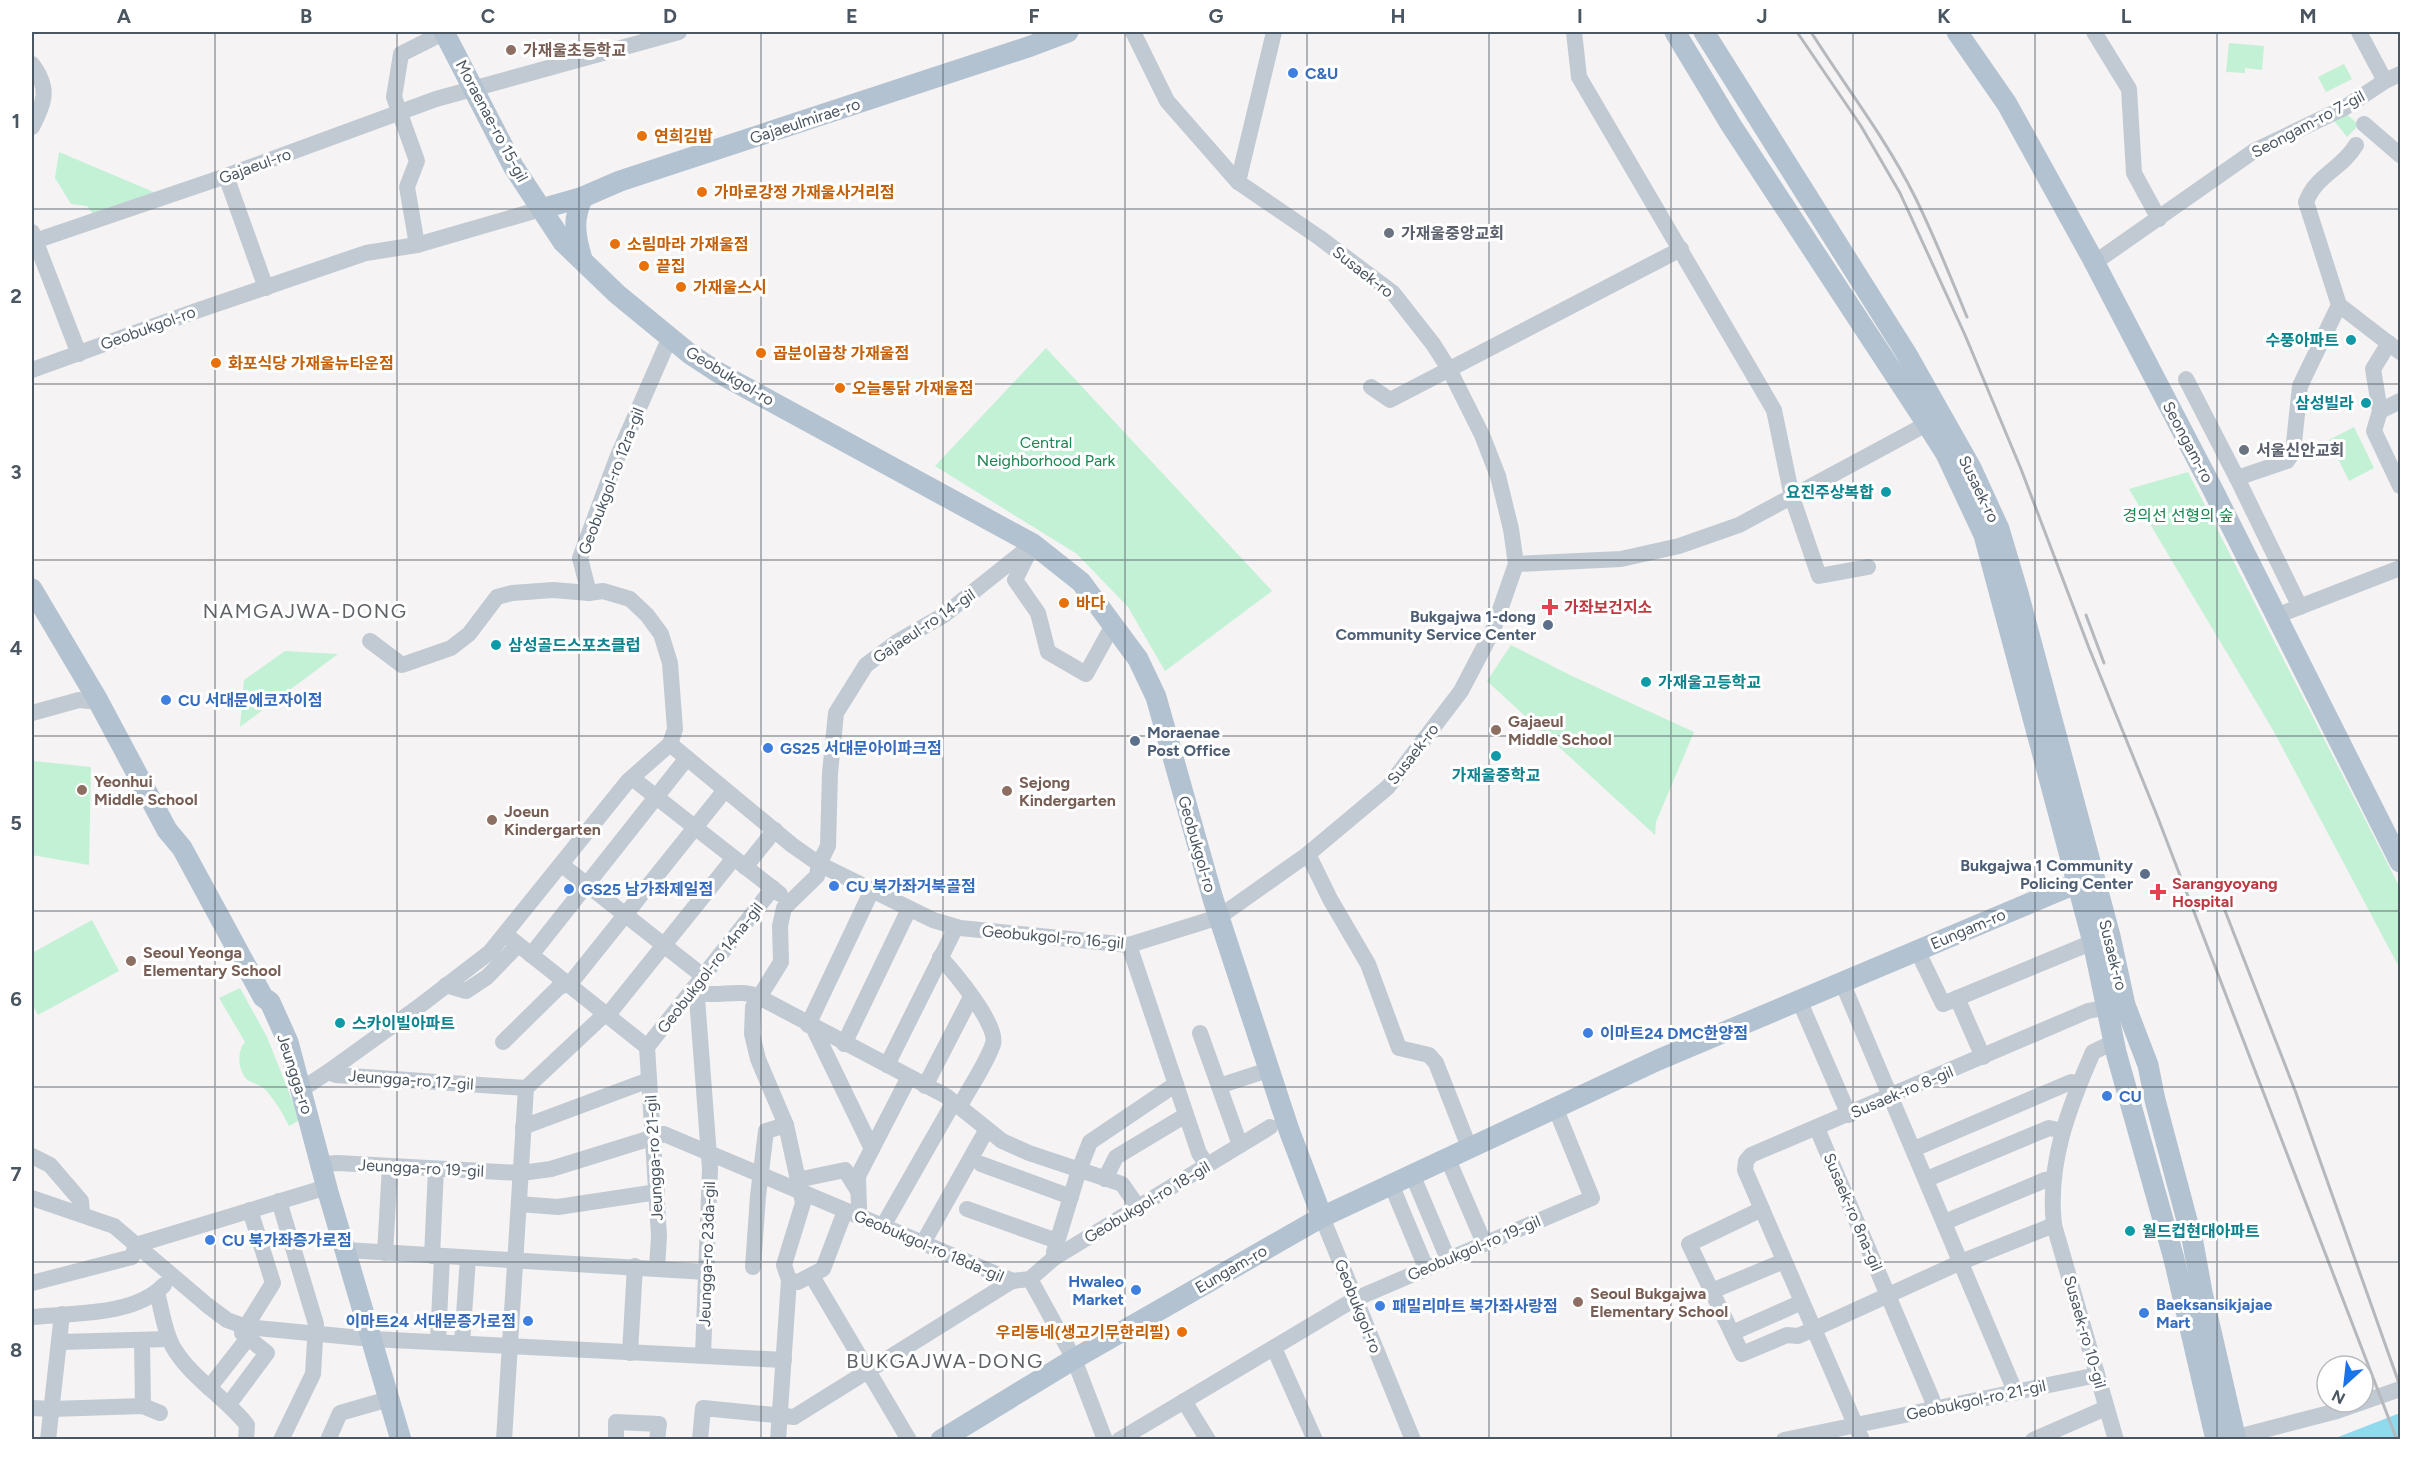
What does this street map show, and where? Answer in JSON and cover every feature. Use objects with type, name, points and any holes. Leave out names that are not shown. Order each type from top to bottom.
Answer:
[{"type":"main road","name":"Moraenae-ro 15-gil","points":[[444,32],[513,166],[541,209]]},
{"type":"main road","name":"Gajaeulmirae-ro","points":[[541,209],[1068,32]]},
{"type":"main road","name":"Susaek-ro","points":[[1675,32],[1731,125],[1934,419]]},
{"type":"main road","name":"Susaek-ro","points":[[1704,32],[1884,316],[1934,419],[1946,454],[1984,536],[2084,880],[2125,1005],[2148,1065],[2155,1100],[2181,1194],[2228,1439]]},
{"type":"main road","name":"Seongam-ro","points":[[1957,32],[2007,104],[2094,263],[2400,861]]},
{"type":"main road","points":[[583,196],[575,216],[575,232],[583,262]]},
{"type":"main road","name":"Geobukgol-ro","points":[[541,209],[563,242],[583,262],[670,337],[719,373],[1033,544],[1081,582],[1138,659],[1156,696],[1219,917],[1268,1070],[1322,1217]]},
{"type":"main road","name":"Jeungga-ro","points":[[32,589],[99,702],[167,830],[182,848],[263,997],[270,1002],[288,1042],[327,1187],[401,1440]]},
{"type":"main road","name":"Susaek-ro","points":[[2084,880],[2093,942],[2114,1042],[2174,1259],[2228,1439]]},
{"type":"main road","name":"Eungam-ro","points":[[940,1440],[1074,1359],[1322,1217],[1555,1107],[1799,1000],[2084,880]]},
{"type":"street","name":"Moraenae-ro 15-gil","points":[[399,113],[394,97],[401,54],[444,32]]},
{"type":"street","name":"Gajaeul-ro","points":[[79,354],[33,238],[226,176],[436,99],[679,32]]},
{"type":"street","name":"Susaek-ro","points":[[1133,32],[1167,101],[1238,182],[1320,238],[1393,293],[1433,344],[1449,369],[1482,435],[1498,476],[1511,529],[1516,564],[1493,630],[1461,691],[1388,787],[1308,854],[1219,917]]},
{"type":"street","points":[[1238,182],[1274,32]]},
{"type":"street","points":[[1574,32],[1579,77],[1774,410],[1792,497],[1819,576],[1868,567]]},
{"type":"street","points":[[2094,32],[2129,89],[2134,173],[2158,219]]},
{"type":"street","points":[[2359,32],[2393,78]]},
{"type":"street","points":[[32,64],[44,84],[45,96],[32,127]]},
{"type":"street","name":"Seongam-ro 7-gil","points":[[2094,263],[2254,152],[2344,108],[2393,78]]},
{"type":"street","points":[[399,113],[417,160],[407,187],[417,245]]},
{"type":"street","points":[[2364,124],[2400,155]]},
{"type":"street","points":[[2356,145],[2350,154],[2312,187],[2306,202],[2338,304],[2395,347],[2373,369],[2380,411],[2374,431],[2400,486]]},
{"type":"street","points":[[226,176],[266,288]]},
{"type":"street","name":"Geobukgol-ro","points":[[32,370],[366,253],[417,245],[541,209]]},
{"type":"street","points":[[1371,387],[1390,400],[1681,249]]},
{"type":"street","points":[[2237,478],[2287,461],[2293,452],[2300,386],[2338,304]]},
{"type":"street","name":"Geobukgol-ro 12ra-gil","points":[[589,593],[580,558],[617,458],[670,337]]},
{"type":"street","points":[[2186,380],[2301,607]]},
{"type":"street","points":[[2380,411],[2400,401]]},
{"type":"street","points":[[1516,564],[1621,558],[1679,546],[1738,525],[1934,419]]},
{"type":"street","points":[[1033,544],[1016,580],[1038,613],[1048,652],[1086,674],[1113,625]]},
{"type":"street","name":"Gajaeul-ro 14-gil","points":[[790,901],[817,876],[819,864],[828,846],[830,773],[836,713],[866,665],[897,642],[944,615],[1033,544]]},
{"type":"street","points":[[2276,616],[2400,568]]},
{"type":"street","points":[[369,641],[402,665],[451,648],[469,634],[497,597],[512,593],[554,590],[589,593],[603,591],[630,599],[661,634],[670,663],[675,729],[670,744]]},
{"type":"street","points":[[32,713],[79,700],[99,702]]},
{"type":"street","name":"Geobukgol-ro 16-gil","points":[[670,744],[819,864],[933,920],[956,927],[1130,945],[1219,917]]},
{"type":"street","name":"Jeungga-ro","points":[[328,1072],[490,952],[518,945],[562,865],[632,778],[670,744]]},
{"type":"street","points":[[647,1047],[518,945],[586,885],[687,758]]},
{"type":"street","points":[[632,778],[790,901],[784,908],[780,926],[781,962],[753,1007],[752,1034],[756,1051],[786,1125],[803,1203],[784,1266],[789,1280],[778,1440]]},
{"type":"street","points":[[503,1042],[558,988],[573,980],[725,790]]},
{"type":"street","points":[[504,1440],[525,1088],[605,1014],[612,1011],[664,946],[740,862],[775,830]]},
{"type":"street","points":[[1308,854],[1330,899],[1368,964],[1399,1048],[1429,1055],[1436,1063],[1469,1147]]},
{"type":"street","points":[[562,865],[703,976]]},
{"type":"street","name":"Geobukgol-ro 14na-gil","points":[[647,1047],[773,888]]},
{"type":"street","points":[[811,1026],[872,890]]},
{"type":"street","points":[[844,1044],[909,909]]},
{"type":"street","points":[[886,1065],[956,927]]},
{"type":"street","name":"Susaek-ro","points":[[1958,998],[2093,942]]},
{"type":"street","points":[[1130,945],[1199,1154],[1207,1165]]},
{"type":"street","points":[[1917,950],[1943,1004],[1958,998],[1983,1057]]},
{"type":"street","points":[[883,1226],[952,1105],[962,1102],[994,1042],[992,1030],[960,980],[940,957]]},
{"type":"street","points":[[1842,982],[1945,1222],[2014,1393]]},
{"type":"street","points":[[692,990],[702,995],[751,993],[956,1104],[986,1131],[1002,1141],[1023,1151],[1122,1184],[1138,1207]]},
{"type":"street","name":"Jeungga-ro 23da-gil","points":[[692,990],[697,998],[709,1153],[703,1355]]},
{"type":"street","points":[[925,1086],[971,997]]},
{"type":"street","points":[[1799,1000],[1849,1114]]},
{"type":"street","name":"Susaek-ro 8-gil","points":[[1859,1433],[1745,1170],[1746,1161],[1751,1155],[2088,1011],[2108,1006]]},
{"type":"street","points":[[811,1026],[872,1149]]},
{"type":"street","points":[[1200,1033],[1240,1145]]},
{"type":"street","name":"Susaek-ro 10-gil","points":[[2114,1042],[2093,1052],[2079,1084],[2063,1131],[2051,1201],[2054,1225],[2116,1440]]},
{"type":"street","name":"Jeungga-ro 21-gil","points":[[647,1047],[659,1236],[657,1268]]},
{"type":"street","points":[[1219,1086],[1268,1070]]},
{"type":"street","name":"Jeungga-ro 17-gil","points":[[302,1089],[328,1072],[336,1075],[525,1088]]},
{"type":"street","points":[[850,1213],[859,1208],[858,1176],[909,1077]]},
{"type":"street","points":[[523,1127],[649,1080]]},
{"type":"street","points":[[1914,1149],[2071,1082],[2079,1084]]},
{"type":"street","name":"Geobukgol-ro 18-gil","points":[[1054,1258],[1079,1170],[1090,1142],[1176,1084]]},
{"type":"street","name":"Geobukgol-ro 19-gil","points":[[1119,1440],[1355,1299],[1592,1198],[1555,1107]]},
{"type":"street","points":[[1105,1179],[1116,1157],[1186,1115]]},
{"type":"street","points":[[753,1267],[766,1131],[786,1125]]},
{"type":"street","name":"Geobukgol-ro 18-gil","points":[[700,1440],[703,1408],[794,1418],[1270,1126]]},
{"type":"street","name":"Susaek-ro 8na-gil","points":[[1820,1127],[1819,1133],[1932,1399],[1934,1409]]},
{"type":"street","points":[[1927,1179],[2049,1128],[2063,1131]]},
{"type":"street","points":[[923,1243],[986,1131]]},
{"type":"street","name":"Jeungga-ro 23da-gil","points":[[654,1136],[664,1134],[761,1176]]},
{"type":"street","points":[[520,1173],[551,1169],[654,1136]]},
{"type":"street","points":[[32,1156],[50,1165],[81,1201],[82,1213]]},
{"type":"street","points":[[1447,1157],[1484,1243]]},
{"type":"street","name":"Jeungga-ro 19-gil","points":[[322,1164],[520,1173]]},
{"type":"street","points":[[981,1164],[1071,1197]]},
{"type":"street","points":[[385,1253],[390,1166]]},
{"type":"street","points":[[436,1169],[438,1342]]},
{"type":"street","points":[[799,1186],[845,1170],[858,1191]]},
{"type":"street","points":[[1412,1174],[1448,1259]]},
{"type":"street","name":"Geobukgol-ro 18da-gil","points":[[761,1176],[799,1186],[850,1213],[1022,1280]]},
{"type":"street","points":[[1945,1222],[2045,1180],[2053,1179]]},
{"type":"street","points":[[1391,1184],[1426,1268]]},
{"type":"street","points":[[136,1245],[327,1187]]},
{"type":"street","points":[[519,1204],[558,1207],[657,1192]]},
{"type":"street","points":[[32,1198],[82,1213],[114,1226],[227,1320],[247,1333],[267,1353],[229,1404]]},
{"type":"street","points":[[279,1202],[316,1324],[313,1374],[281,1440]]},
{"type":"street","points":[[967,1209],[1057,1241]]},
{"type":"street","points":[[1762,1209],[1689,1244],[1742,1354],[1787,1335],[1797,1336],[1814,1329],[1961,1262],[2054,1225]]},
{"type":"street","points":[[209,1388],[247,1333],[273,1283],[250,1210]]},
{"type":"street","name":"Geobukgol-ro 18da-gil","points":[[812,1276],[823,1269],[850,1213]]},
{"type":"street","name":"Geobukgol-ro","points":[[1322,1217],[1413,1440]]},
{"type":"street","points":[[32,1283],[132,1257],[136,1245]]},
{"type":"street","points":[[346,1250],[706,1272]]},
{"type":"street","points":[[462,1343],[468,1258]]},
{"type":"street","points":[[1712,1292],[1784,1261]]},
{"type":"street","points":[[630,1353],[634,1266]]},
{"type":"street","points":[[32,1317],[136,1305],[157,1293],[173,1276]]},
{"type":"street","points":[[789,1280],[798,1282],[812,1276],[909,1440]]},
{"type":"street","points":[[1022,1280],[1074,1359],[1106,1440]]},
{"type":"street","points":[[157,1293],[169,1339],[174,1349],[247,1425],[246,1439]]},
{"type":"street","points":[[1732,1333],[1802,1302]]},
{"type":"street","points":[[48,1440],[63,1314]]},
{"type":"street","points":[[247,1333],[784,1360]]},
{"type":"street","points":[[59,1342],[169,1339]]},
{"type":"street","points":[[142,1341],[143,1406]]},
{"type":"street","points":[[1274,1348],[1315,1440]]},
{"type":"street","name":"Geobukgol-ro 21-gil","points":[[1784,1440],[1859,1433],[1863,1422],[2097,1375]]},
{"type":"street","points":[[2228,1439],[2337,1411],[2400,1389]]},
{"type":"street","points":[[328,1440],[340,1413],[389,1399]]},
{"type":"street","points":[[1185,1401],[1209,1440]]},
{"type":"street","points":[[32,1408],[143,1406],[160,1413]]},
{"type":"street","points":[[2033,1440],[2106,1408]]},
{"type":"street","points":[[616,1440],[616,1422],[658,1424],[657,1440]]},
{"type":"green space","points":[[2229,43],[2264,46],[2262,70],[2245,68],[2245,73],[2226,72]]},
{"type":"green space","points":[[2344,64],[2352,79],[2326,92],[2318,77]]},
{"type":"green space","points":[[2344,112],[2359,125],[2347,137],[2332,118]]},
{"type":"green space","points":[[59,152],[156,193],[93,214],[87,206],[71,204],[55,178]]},
{"type":"green space","name":"Central Neighborhood Park","points":[[1046,348],[1272,591],[1165,671],[1128,607],[1077,554],[935,466]]},
{"type":"green space","points":[[2354,427],[2374,468],[2349,481],[2329,440]]},
{"type":"green space","name":"경의선 선형의 숲","points":[[2188,472],[2400,888],[2400,969],[2273,730],[2129,489]]},
{"type":"green space","points":[[1511,645],[1572,676],[1694,732],[1656,822],[1655,835],[1487,681]]},
{"type":"green space","points":[[285,651],[338,654],[240,727],[244,680]]},
{"type":"green space","points":[[32,750],[34,761],[91,767],[89,865],[32,855]]},
{"type":"green space","points":[[92,920],[119,971],[38,1015],[32,1004],[32,953]]},
{"type":"green space","points":[[240,988],[267,1037],[300,1120],[289,1126],[279,1107],[266,1090],[249,1081],[242,1073],[239,1057],[245,1042],[219,998]]},
{"type":"water","points":[[2400,1413],[2400,1439],[2333,1439]]},
{"type":"railway","points":[[1797,32],[1861,126],[1900,193],[1965,335],[2021,469],[2089,648],[2156,813],[2397,1440]]},
{"type":"railway","points":[[1811,32],[1878,132],[1903,174],[1928,225],[1967,317]]},
{"type":"railway","points":[[2086,615],[2104,663]]},
{"type":"railway","points":[[2215,885],[2296,1093],[2400,1386]]},
{"type":"place","name":"가재울초등학교","points":[[511,50]]},
{"type":"place","name":"C&U","points":[[1293,73]]},
{"type":"place","name":"연희김밥","points":[[642,136]]},
{"type":"place","name":"가마로강정 가재울사거리점","points":[[702,192]]},
{"type":"place","name":"가재울중앙교회","points":[[1389,233]]},
{"type":"place","name":"소림마라 가재울점","points":[[615,244]]},
{"type":"place","name":"끝집","points":[[644,266]]},
{"type":"place","name":"가재울스시","points":[[681,287]]},
{"type":"place","name":"수풍아파트","points":[[2351,340]]},
{"type":"place","name":"곱분이곱창 가재울점","points":[[761,353]]},
{"type":"place","name":"화포식당 가재울뉴타운점","points":[[216,363]]},
{"type":"place","name":"오늘통닭 가재울점","points":[[840,388]]},
{"type":"place","name":"삼성빌라","points":[[2366,403]]},
{"type":"place","name":"서울신안교회","points":[[2244,450]]},
{"type":"place","name":"요진주상복합","points":[[1886,492]]},
{"type":"place","name":"바다","points":[[1064,603]]},
{"type":"place","name":"가좌보건지소","points":[[1550,607]]},
{"type":"place","name":"Bukgajwa 1-dong Community Service Center","points":[[1548,625]]},
{"type":"place","name":"삼성골드스포츠클럽","points":[[496,645]]},
{"type":"place","name":"가재울고등학교","points":[[1646,682]]},
{"type":"place","name":"CU 서대문에코자이점","points":[[166,700]]},
{"type":"place","name":"Gajaeul Middle School","points":[[1496,730]]},
{"type":"place","name":"Moraenae Post Office","points":[[1135,741]]},
{"type":"place","name":"GS25 서대문아이파크점","points":[[768,748]]},
{"type":"place","name":"가재울중학교","points":[[1496,756]]},
{"type":"place","name":"Yeonhui Middle School","points":[[82,790]]},
{"type":"place","name":"Sejong Kindergarten","points":[[1007,791]]},
{"type":"place","name":"Joeun Kindergarten","points":[[492,820]]},
{"type":"place","name":"Bukgajwa 1 Community Policing Center","points":[[2145,874]]},
{"type":"place","name":"CU 북가좌거북골점","points":[[834,886]]},
{"type":"place","name":"GS25 남가좌제일점","points":[[569,889]]},
{"type":"place","name":"Sarangyoyang Hospital","points":[[2158,892]]},
{"type":"place","name":"Seoul Yeonga Elementary School","points":[[131,961]]},
{"type":"place","name":"스카이빌아파트","points":[[340,1023]]},
{"type":"place","name":"이마트24 DMC한양점","points":[[1588,1033]]},
{"type":"place","name":"CU","points":[[2107,1096]]},
{"type":"place","name":"월드컵현대아파트","points":[[2130,1231]]},
{"type":"place","name":"CU 북가좌증가로점","points":[[210,1240]]},
{"type":"place","name":"Hwaleo Market","points":[[1136,1290]]},
{"type":"place","name":"Seoul Bukgajwa Elementary School","points":[[1578,1302]]},
{"type":"place","name":"패밀리마트 북가좌사랑점","points":[[1380,1306]]},
{"type":"place","name":"Baeksansikjajae Mart","points":[[2144,1313]]},
{"type":"place","name":"이마트24 서대문증가로점","points":[[528,1321]]},
{"type":"place","name":"우리동네(생고기무한리필)","points":[[1182,1332]]},
{"type":"district","name":"NAMGAJWA-DONG","points":[[305,611]]},
{"type":"district","name":"BUKGAJWA-DONG","points":[[945,1361]]}]
